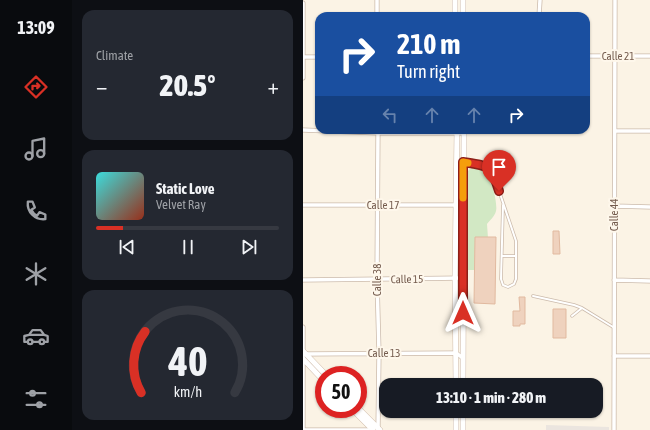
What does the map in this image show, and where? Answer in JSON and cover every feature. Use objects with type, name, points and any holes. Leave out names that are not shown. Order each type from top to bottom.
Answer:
[{"type":"main road","points":[[455,0],[455,12]]},
{"type":"main road","points":[[463,0],[463,12]]},
{"type":"main road","points":[[456,378],[455,278],[457,134]]},
{"type":"main road","points":[[463,134],[463,378]]},
{"type":"main road","points":[[304,353],[317,366]]},
{"type":"main road","points":[[303,360],[315,372]]},
{"type":"main road","points":[[363,418],[377,430]]},
{"type":"main road","points":[[367,418],[377,430]]},
{"type":"main road","points":[[456,418],[456,430]]},
{"type":"main road","points":[[463,418],[463,430]]},
{"type":"street","points":[[377,0],[377,12]]},
{"type":"street","points":[[539,12],[540,0]]},
{"type":"street","name":"Calle 44","points":[[614,430],[615,0]]},
{"type":"street","points":[[303,3],[303,78]]},
{"type":"street","name":"Calle 21","points":[[590,56],[650,56]]},
{"type":"street","points":[[303,57],[315,57]]},
{"type":"street","points":[[303,130],[315,130]]},
{"type":"street","points":[[615,131],[650,131]]},
{"type":"street","name":"Calle 38","points":[[377,430],[379,353],[377,279],[378,134]]},
{"type":"street","name":"Calle 17","points":[[303,205],[463,205]]},
{"type":"street","points":[[615,206],[650,207]]},
{"type":"street","name":"Calle 15","points":[[303,280],[463,278]]},
{"type":"street","points":[[614,280],[650,281]]},
{"type":"street","points":[[303,327],[303,430],[368,430]]},
{"type":"street","name":"Calle 13","points":[[304,353],[456,353]]},
{"type":"street","points":[[456,353],[463,358]]},
{"type":"street","points":[[614,356],[650,356]]},
{"type":"lane","points":[[456,162],[484,165],[491,170],[494,177],[516,240],[515,281],[508,287],[505,287],[501,282],[503,205]]},
{"type":"lane","points":[[502,256],[516,256]]},
{"type":"lane","points":[[533,296],[582,308],[614,328]]},
{"type":"lane","points":[[572,316],[582,308]]},
{"type":"shaded area","points":[[546,425],[609,427],[609,430],[546,430]]},
{"type":"green space","points":[[478,166],[485,170],[492,184],[496,211],[494,216],[487,224],[488,238],[475,238],[475,270],[465,270],[466,175],[468,171]]},
{"type":"building","points":[[553,231],[559,231],[560,254],[553,254]]},
{"type":"building","points":[[475,237],[496,237],[495,304],[474,303]]},
{"type":"building","points":[[519,297],[525,297],[525,324],[513,326],[513,311],[520,311]]},
{"type":"building","points":[[553,309],[566,309],[566,338],[553,338]]},
{"type":"slow traffic","points":[[463,198],[463,162],[468,163]]},
{"type":"route","points":[[463,313],[463,162],[488,167],[493,173],[499,191]]}]
